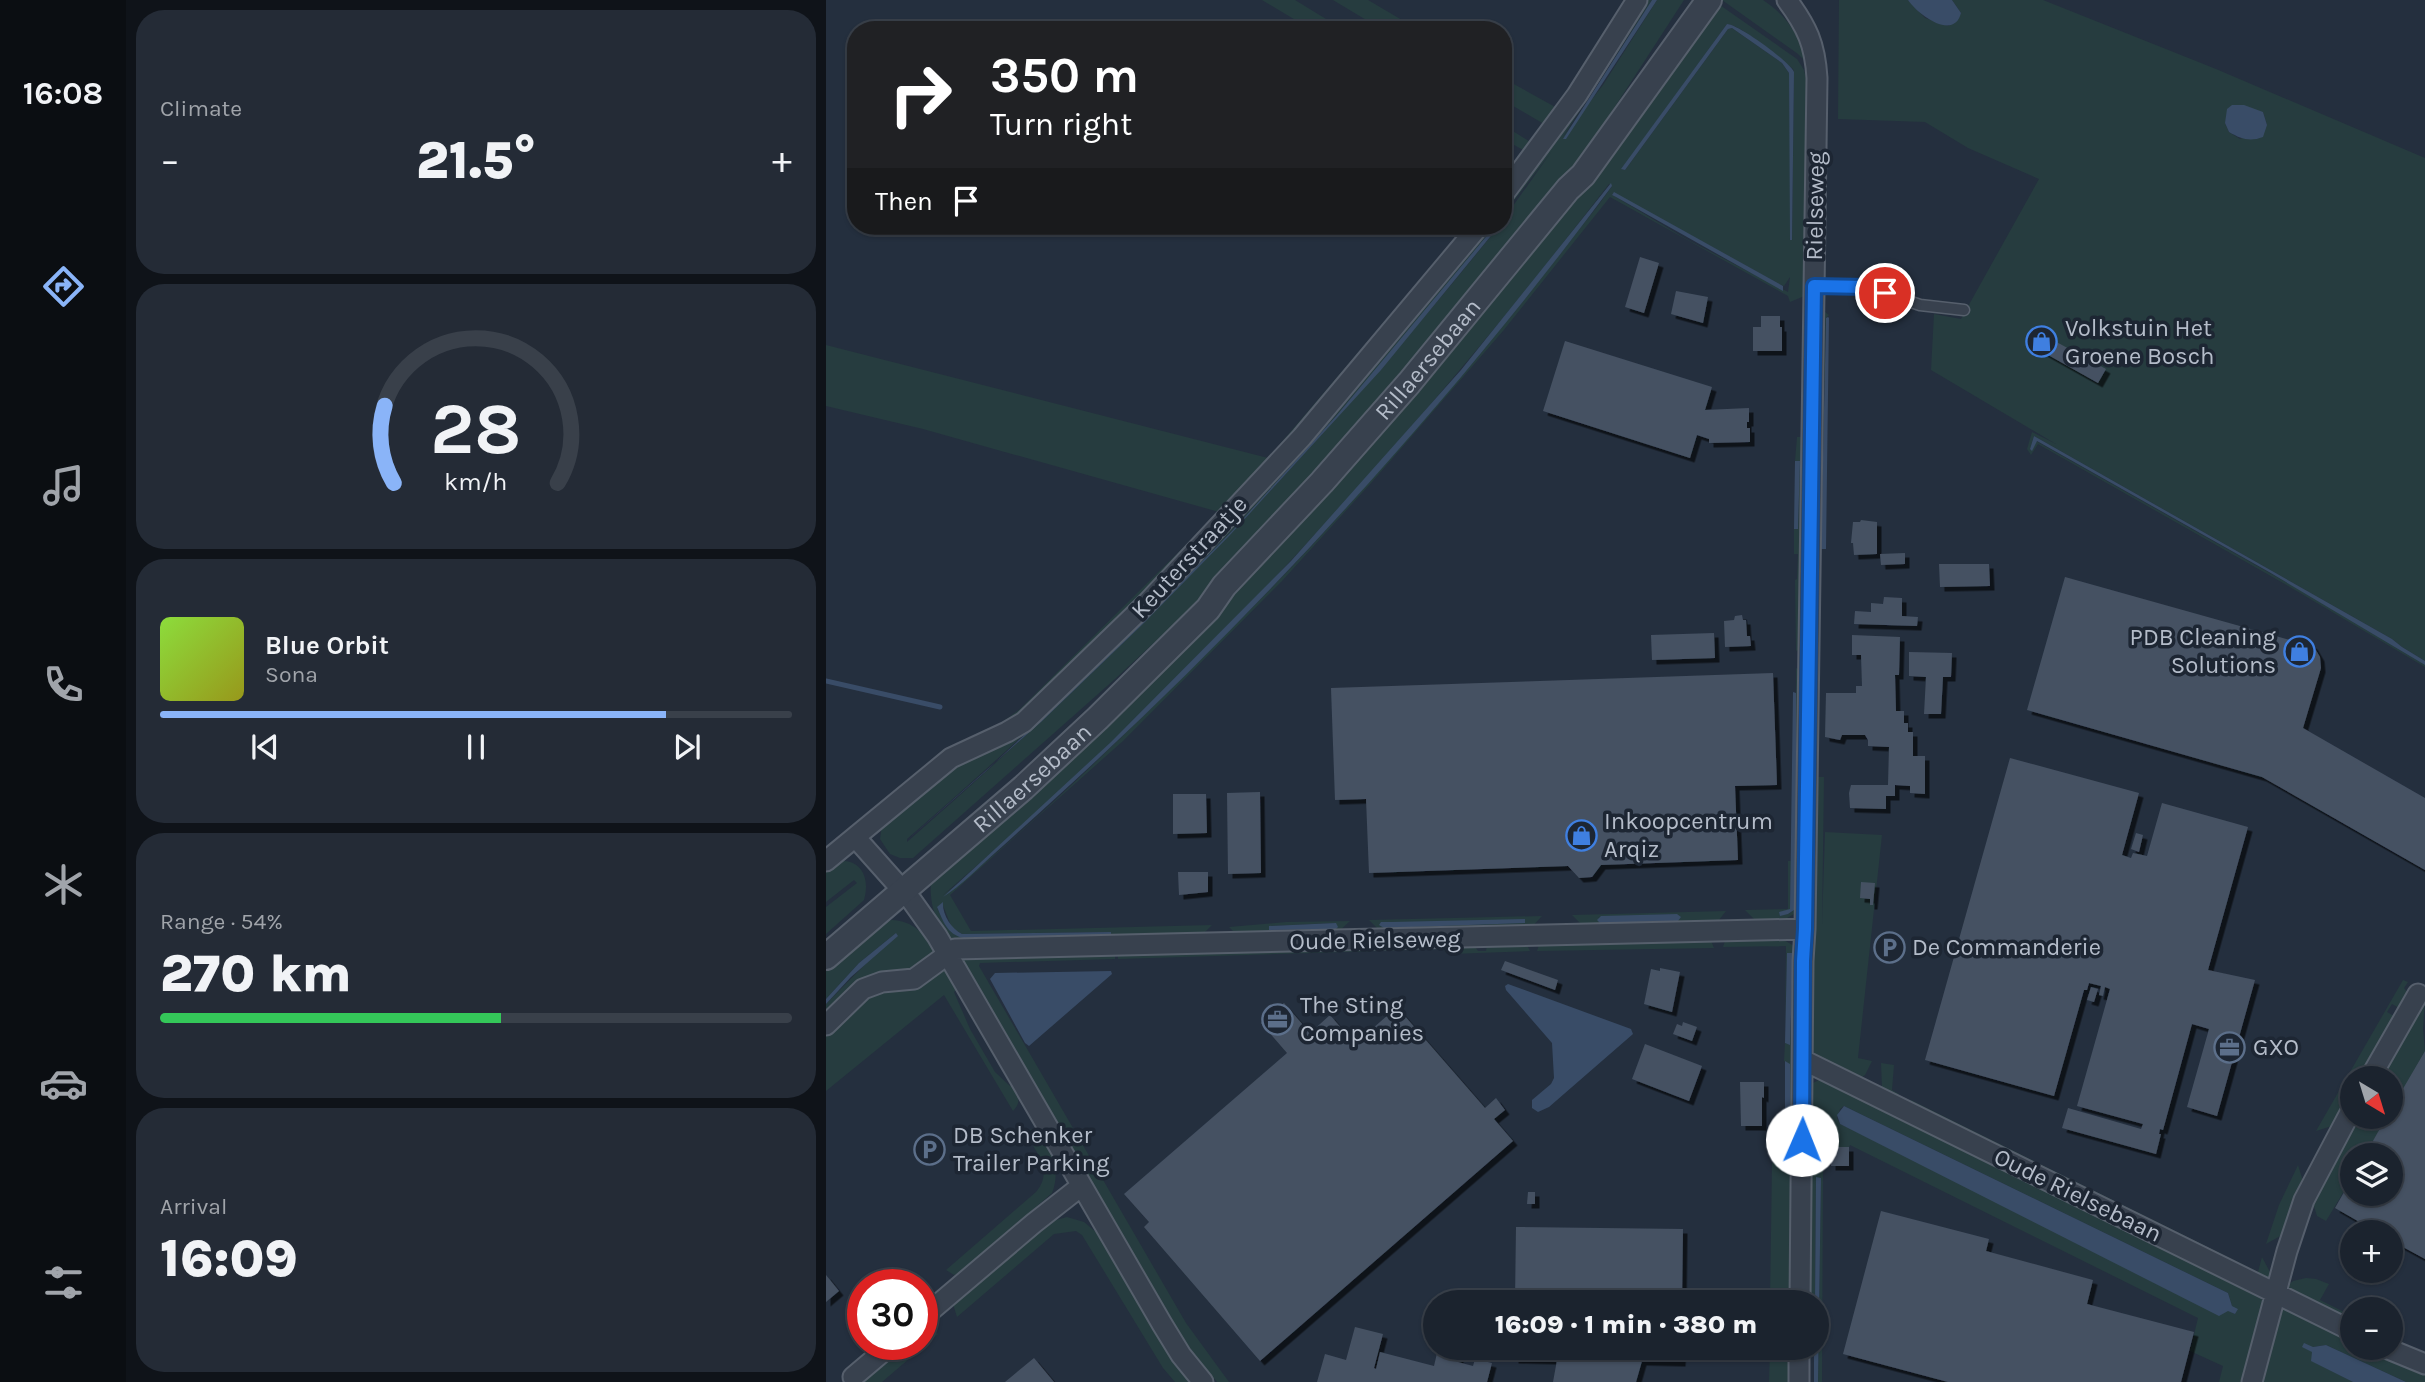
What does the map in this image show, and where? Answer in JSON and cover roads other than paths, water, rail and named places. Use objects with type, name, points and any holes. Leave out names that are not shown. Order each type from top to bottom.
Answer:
[{"type":"street","points":[[1512,183],[1577,96],[1637,0]]},
{"type":"street","name":"Rillaersebaan","points":[[1568,189],[1576,170],[1690,0]]},
{"type":"street","name":"Rillaersebaan","points":[[826,957],[1201,603],[1224,586],[1322,482],[1409,383],[1568,189],[1583,175],[1709,0]]},
{"type":"street","name":"Rielseweg","points":[[1787,0],[1802,20],[1814,44],[1816,60],[1800,1290]]},
{"type":"street","name":"Keuterstraatje","points":[[826,861],[951,758],[1024,722],[1147,603],[1302,437],[1471,235]]},
{"type":"street","points":[[855,837],[925,918],[1168,1334],[1203,1382]]},
{"type":"street","name":"Rillaersebaan","points":[[826,937],[899,887]]},
{"type":"street","name":"Oude Rielseweg","points":[[946,953],[955,949],[1805,929]]},
{"type":"street","points":[[826,1026],[863,989],[882,982],[914,979],[946,953]]},
{"type":"street","points":[[2377,1066],[2418,994]]},
{"type":"street","name":"Oude Rielsebaan","points":[[1803,1060],[2340,1325]]},
{"type":"street","points":[[2252,1382],[2304,1200],[2341,1129]]},
{"type":"street","points":[[938,1304],[1080,1187]]},
{"type":"street","points":[[2403,1355],[2425,1364]]},
{"type":"street","points":[[853,1377],[873,1360]]},
{"type":"street","points":[[1799,1360],[1799,1382]]},
{"type":"lane","points":[[1814,286],[1867,287],[1920,305],[1964,310]]},
{"type":"water","points":[[1652,0],[1657,0],[1566,139],[1563,139]]},
{"type":"water","points":[[1908,0],[1952,0],[1961,13],[1957,21],[1944,25],[1927,18]]},
{"type":"water","points":[[1727,24],[1763,44],[1794,72],[1792,240],[1789,73],[1782,63],[1732,28],[1728,29],[1625,170],[1621,169]]},
{"type":"water","points":[[2232,105],[2244,105],[2263,112],[2267,125],[2263,137],[2246,139],[2229,132],[2225,123],[2227,109]]},
{"type":"water","points":[[1611,183],[1612,186],[1494,338],[1302,556],[1235,626],[1097,760],[970,876],[943,897],[1111,742],[1291,561],[1461,370]]},
{"type":"water","points":[[1614,192],[1783,286],[1783,291],[1612,195]]},
{"type":"water","points":[[1487,235],[1492,235],[1381,370],[1230,535],[1145,622],[1041,722],[995,762],[1102,662],[1233,530],[1337,415]]},
{"type":"water","points":[[1828,317],[1826,549],[1821,549],[1826,318]]},
{"type":"water","points":[[2034,436],[2392,639],[2425,661],[2425,665],[2269,572],[2037,441],[2032,451],[2030,449]]},
{"type":"water","points":[[1795,461],[1800,461],[1798,529],[1794,529]]},
{"type":"water","points":[[1793,692],[1796,693],[1796,898],[1794,910],[1780,916],[1779,912],[1790,909]]},
{"type":"water","points":[[995,762],[985,772],[905,842]]},
{"type":"water","points":[[943,902],[948,921],[962,934],[1111,932],[1111,935],[963,938],[949,930],[944,922],[937,907]]},
{"type":"water","points":[[1677,914],[1681,917],[1678,921],[1600,923],[1597,920],[1601,916]]},
{"type":"water","points":[[1525,919],[1525,923],[1384,928],[1379,925],[1381,922]]},
{"type":"water","points":[[1336,923],[1336,929],[1269,930],[1269,926]]},
{"type":"water","points":[[896,933],[898,936],[851,977],[826,1004],[826,999],[859,963]]},
{"type":"water","points":[[1787,953],[1793,953],[1790,1045],[1785,1043]]},
{"type":"water","points":[[1111,971],[1112,974],[1029,1046],[990,979],[995,973]]},
{"type":"water","points":[[1508,984],[1631,1029],[1633,1034],[1549,1107],[1538,1112],[1532,1108],[1532,1100],[1551,1084],[1554,1078],[1552,1043],[1506,990],[1505,986]]},
{"type":"water","points":[[1785,1061],[1790,1064],[1790,1138],[1785,1138]]},
{"type":"water","points":[[1844,1106],[2228,1293],[2232,1306],[2238,1309],[2235,1314],[2228,1311],[2219,1316],[1840,1124],[1837,1115]]},
{"type":"water","points":[[1816,1177],[1821,1178],[1819,1290],[1815,1290]]},
{"type":"water","points":[[2304,1343],[2313,1347],[2326,1345],[2340,1351],[2340,1360],[2358,1360],[2406,1382],[2353,1382],[2311,1361],[2312,1352],[2302,1347]]},
{"type":"water","points":[[1814,1360],[1818,1360],[1818,1382],[1814,1382]]},
{"type":"waterway","points":[[826,681],[940,707]]},
{"type":"place","name":"Volkstuin Het Groene Bosch","points":[[2042,342]]},
{"type":"place","name":"PDB Cleaning Solutions","points":[[2299,651]]},
{"type":"place","name":"Inkoopcentrum Arqiz","points":[[1581,835]]},
{"type":"place","name":"De Commanderie","points":[[1889,947]]},
{"type":"place","name":"The Sting Companies","points":[[1277,1019]]},
{"type":"place","name":"GXO","points":[[2230,1047]]},
{"type":"place","name":"DB Schenker Trailer Parking","points":[[930,1149]]}]
